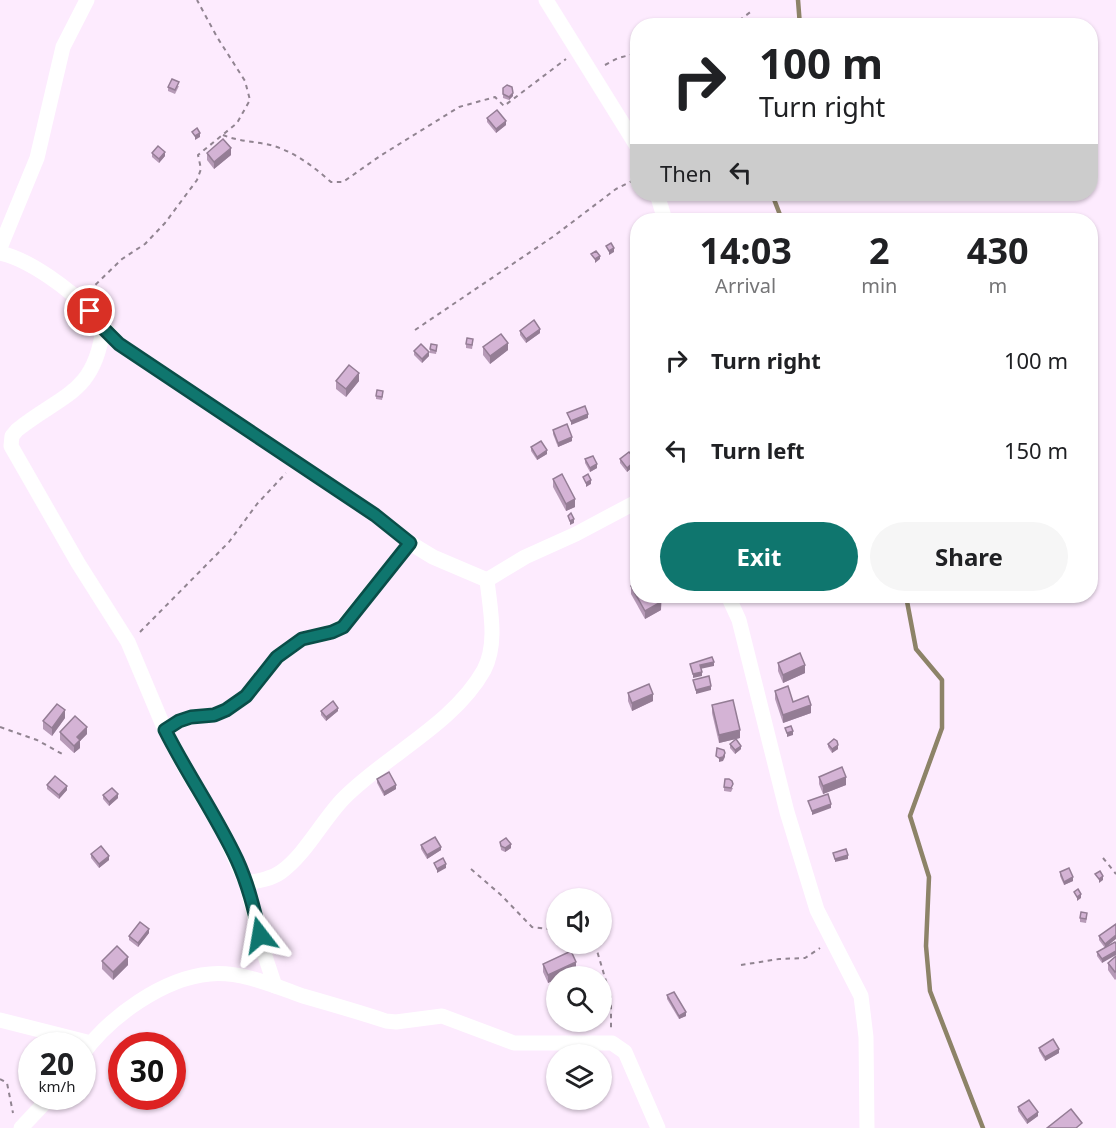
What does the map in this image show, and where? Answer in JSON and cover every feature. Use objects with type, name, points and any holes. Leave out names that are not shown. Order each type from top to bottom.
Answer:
[{"type":"street","points":[[0,248],[37,158],[63,47],[87,0]]},
{"type":"street","points":[[546,0],[630,135]]},
{"type":"street","points":[[0,253],[29,264],[79,301],[119,344],[375,515],[410,543],[434,557],[487,580]]},
{"type":"street","points":[[104,329],[97,359],[84,382],[74,392],[17,430],[11,441],[14,453],[128,642],[165,730],[223,832],[246,883],[275,986]]},
{"type":"street","points":[[487,580],[525,557],[576,534],[630,505]]},
{"type":"street","points":[[165,730],[191,717],[214,715],[226,710],[246,696],[277,657],[296,643],[302,639],[343,627],[410,543]]},
{"type":"street","points":[[246,883],[261,881],[280,872],[294,860],[342,800],[449,711],[474,685],[485,668],[491,649],[492,624],[487,580]]},
{"type":"street","points":[[731,603],[739,620],[788,812],[817,910],[861,996],[866,1037],[867,1128]]},
{"type":"street","points":[[96,1040],[132,1006],[159,990],[187,979],[210,974],[227,975],[275,986],[386,1021],[396,1022],[441,1016],[513,1043],[612,1043],[625,1052],[657,1128]]},
{"type":"street","points":[[0,1020],[36,1032]]},
{"type":"street","points":[[17,1123],[33,1110]]},
{"type":"path","points":[[79,301],[122,259],[145,244],[165,223],[197,180],[201,169],[198,155],[237,123],[250,100],[245,81],[197,0]]},
{"type":"path","points":[[742,18],[753,10]]},
{"type":"path","points":[[223,135],[273,146],[309,163],[331,182],[343,182],[459,106],[495,97],[504,106],[577,51]]},
{"type":"path","points":[[592,72],[618,58],[630,55]]},
{"type":"path","points":[[416,330],[554,236],[616,189],[630,182]]},
{"type":"path","points":[[128,642],[229,542],[257,504],[296,462]]},
{"type":"path","points":[[0,726],[37,740],[64,755]]},
{"type":"path","points":[[1103,858],[1116,874]]},
{"type":"path","points":[[471,869],[501,895],[532,927],[546,929]]},
{"type":"path","points":[[741,965],[779,959],[805,958],[833,940]]},
{"type":"path","points":[[598,954],[611,998],[612,1043]]},
{"type":"path","points":[[0,1079],[7,1083],[17,1123]]},
{"type":"building","points":[[172,79],[179,82],[175,90],[168,87]]},
{"type":"building","points":[[507,85],[512,87],[513,93],[509,97],[503,94],[503,88]]},
{"type":"building","points":[[497,110],[506,121],[496,129],[487,118]]},
{"type":"building","points":[[197,128],[200,133],[195,136],[192,132]]},
{"type":"building","points":[[223,139],[231,148],[214,162],[207,153]]},
{"type":"building","points":[[158,146],[165,152],[159,159],[152,153]]},
{"type":"building","points":[[611,243],[614,248],[609,251],[606,246]]},
{"type":"building","points":[[596,251],[600,256],[595,259],[591,254]]},
{"type":"building","points":[[534,320],[540,329],[526,339],[520,331]]},
{"type":"building","points":[[501,334],[508,343],[490,356],[483,347]]},
{"type":"building","points":[[467,338],[473,339],[472,345],[466,344]]},
{"type":"building","points":[[421,344],[429,352],[422,359],[414,351]]},
{"type":"building","points":[[431,344],[437,345],[436,351],[430,349]]},
{"type":"building","points":[[349,365],[359,373],[346,389],[336,381]]},
{"type":"building","points":[[377,390],[383,391],[382,397],[376,396]]},
{"type":"building","points":[[585,406],[588,414],[571,421],[567,413]]},
{"type":"building","points":[[567,424],[572,437],[558,443],[553,430]]},
{"type":"building","points":[[541,441],[547,450],[537,457],[531,447]]},
{"type":"building","points":[[629,452],[630,465],[627,468],[620,459]]},
{"type":"building","points":[[593,456],[597,464],[590,468],[585,459]]},
{"type":"building","points":[[562,474],[575,499],[566,504],[553,479]]},
{"type":"building","points":[[588,474],[591,480],[586,483],[583,477]]},
{"type":"building","points":[[571,513],[574,519],[570,521],[568,516]]},
{"type":"building","points":[[641,603],[659,603],[645,611]]},
{"type":"building","points":[[800,653],[805,665],[783,675],[778,663]]},
{"type":"building","points":[[712,657],[714,662],[700,665],[702,672],[693,674],[690,664]]},
{"type":"building","points":[[709,676],[711,686],[696,690],[693,680]]},
{"type":"building","points":[[649,684],[653,694],[632,703],[628,693]]},
{"type":"building","points":[[788,686],[793,702],[808,696],[811,705],[783,715],[775,691]]},
{"type":"building","points":[[733,700],[740,730],[719,735],[712,705]]},
{"type":"building","points":[[333,701],[338,708],[326,717],[321,711]]},
{"type":"building","points":[[57,704],[65,710],[52,728],[43,721]]},
{"type":"building","points":[[75,716],[87,727],[77,737],[80,740],[74,746],[60,732]]},
{"type":"building","points":[[791,726],[793,731],[787,733],[785,728]]},
{"type":"building","points":[[736,739],[741,746],[735,750],[730,744]]},
{"type":"building","points":[[834,739],[838,745],[832,749],[828,744]]},
{"type":"building","points":[[717,748],[724,750],[723,757],[716,756]]},
{"type":"building","points":[[842,767],[846,777],[823,786],[819,777]]},
{"type":"building","points":[[389,772],[396,785],[384,792],[377,779]]},
{"type":"building","points":[[55,776],[67,786],[59,795],[47,785]]},
{"type":"building","points":[[725,779],[732,781],[731,788],[724,787]]},
{"type":"building","points":[[112,788],[118,794],[109,802],[103,795]]},
{"type":"building","points":[[828,794],[831,804],[812,811],[808,801]]},
{"type":"building","points":[[435,837],[441,847],[427,855],[421,845]]},
{"type":"building","points":[[506,838],[511,844],[505,848],[500,842]]},
{"type":"building","points":[[101,846],[109,856],[99,864],[91,854]]},
{"type":"building","points":[[846,849],[848,855],[835,859],[833,853]]},
{"type":"building","points":[[443,858],[446,864],[437,869],[434,863]]},
{"type":"building","points":[[1069,868],[1073,877],[1064,882],[1060,872]]},
{"type":"building","points":[[1100,871],[1103,876],[1099,879],[1095,874]]},
{"type":"building","points":[[1078,889],[1081,894],[1077,897],[1074,892]]},
{"type":"building","points":[[1081,912],[1087,913],[1086,919],[1080,918]]},
{"type":"building","points":[[140,922],[149,929],[138,943],[129,936]]},
{"type":"building","points":[[1116,924],[1116,935],[1105,944],[1099,936]]},
{"type":"building","points":[[1115,942],[1116,951],[1102,959],[1097,952]]},
{"type":"building","points":[[117,946],[128,957],[113,972],[102,961]]},
{"type":"building","points":[[565,954],[572,954],[576,962],[567,966],[546,966],[546,971],[543,964]]},
{"type":"building","points":[[1116,956],[1116,971],[1115,972],[1108,963]]},
{"type":"building","points":[[674,992],[686,1012],[679,1016],[667,995]]},
{"type":"building","points":[[1053,1039],[1059,1049],[1045,1057],[1039,1048]]},
{"type":"building","points":[[1029,1100],[1038,1112],[1027,1120],[1018,1107]]},
{"type":"building","points":[[1071,1109],[1082,1123],[1076,1128],[1047,1128]]},
{"type":"waterway","points":[[798,0],[799,18]]},
{"type":"waterway","points":[[775,201],[779,213]]},
{"type":"waterway","points":[[907,603],[916,649],[942,680],[942,728],[910,816],[929,877],[926,946],[930,991],[983,1128]]},
{"type":"route","points":[[90,311],[119,344],[375,515],[410,543],[343,627],[302,639],[277,657],[246,696],[226,710],[214,715],[191,717],[165,730],[237,860],[251,899],[260,935]]}]
